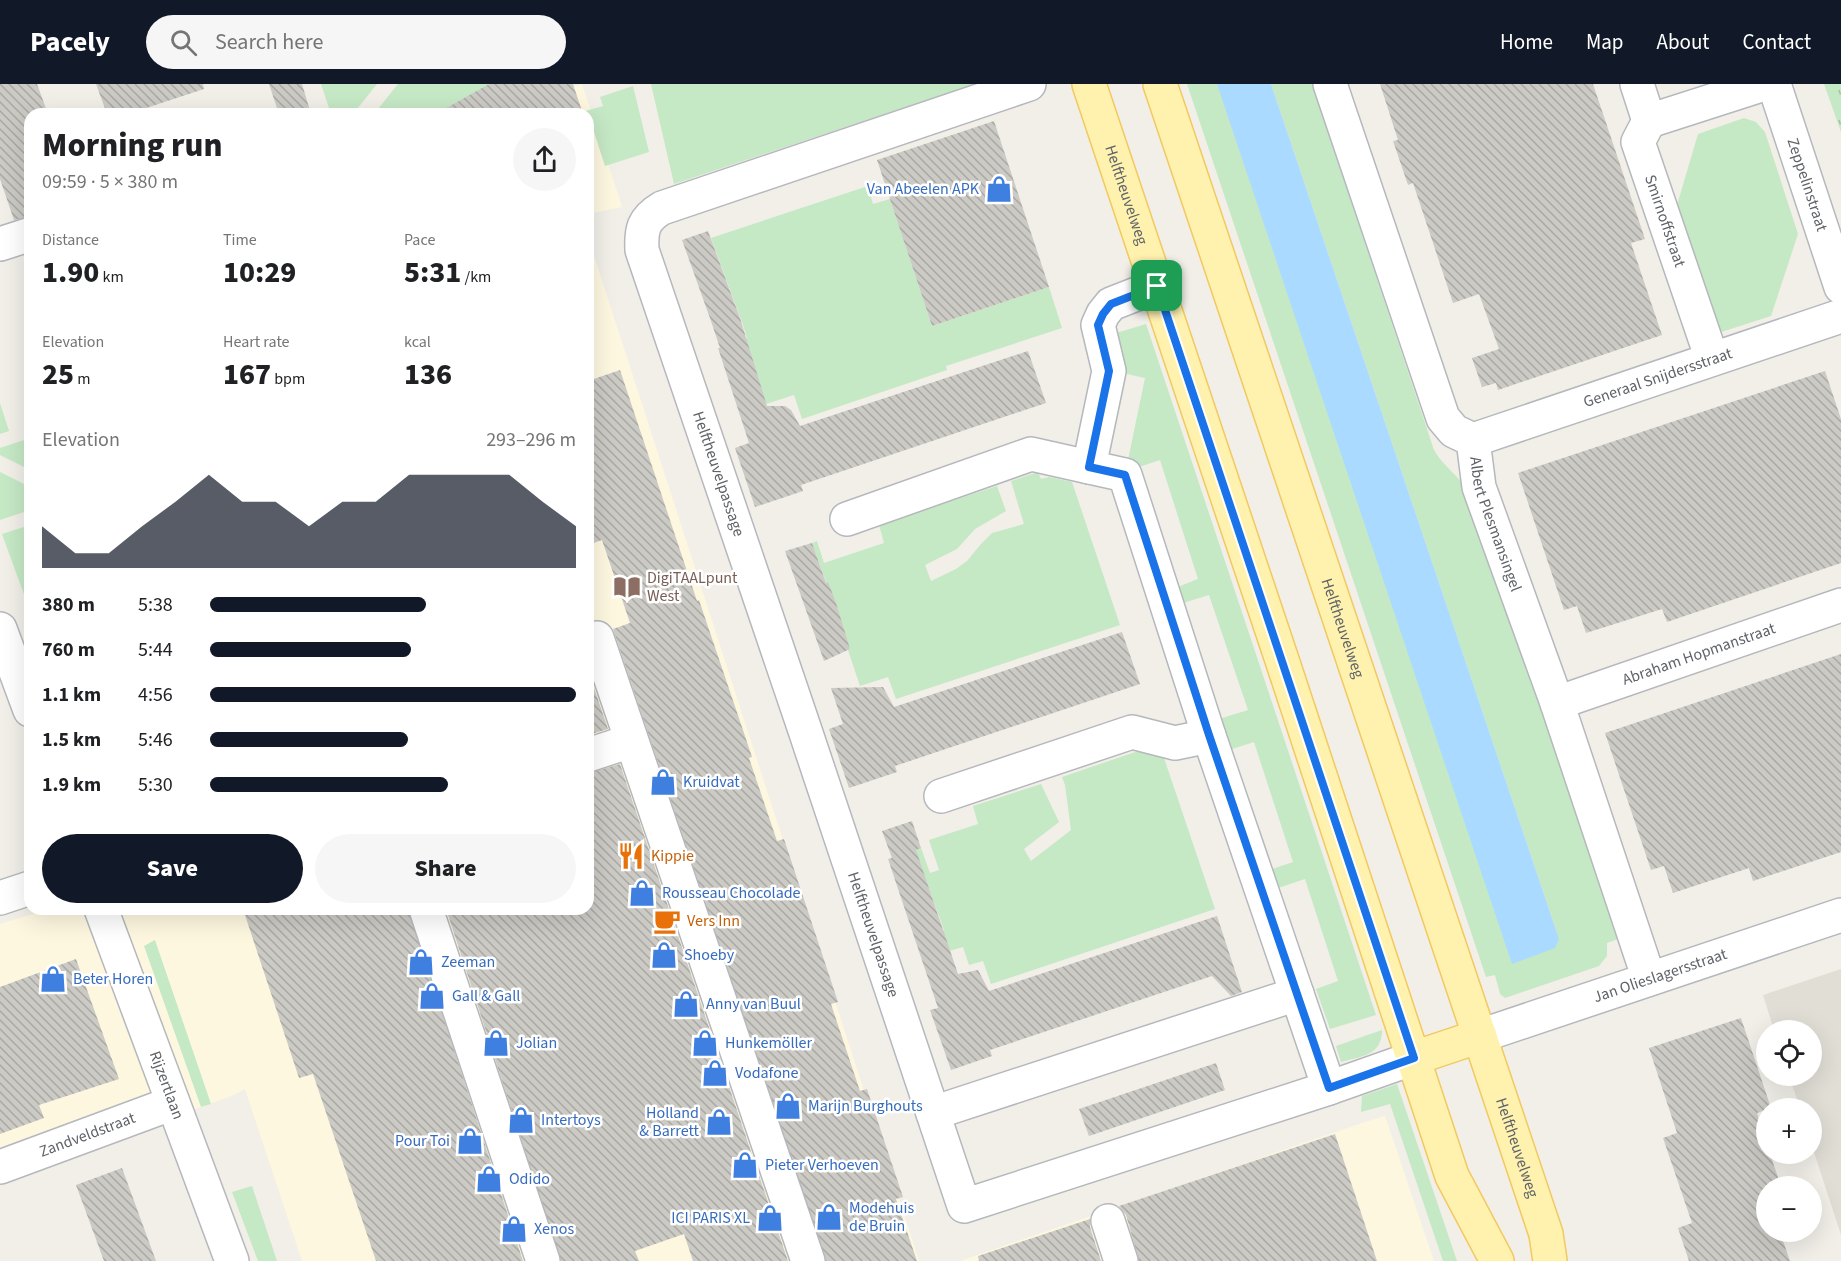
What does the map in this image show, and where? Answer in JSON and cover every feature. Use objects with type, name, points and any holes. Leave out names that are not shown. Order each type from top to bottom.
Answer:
[{"type":"main road","name":"Helftheuvelweg","points":[[1089,84],[1452,1176],[1497,1261]]},
{"type":"main road","name":"Helftheuvelweg","points":[[1160,84],[1546,1234],[1550,1261]]},
{"type":"main road","points":[[1414,1058],[1480,1036]]},
{"type":"street","name":"Helftheuvelpassage","points":[[1029,84],[662,208],[652,214],[641,231],[642,250],[745,550],[964,1206],[1329,1088],[1414,1058]]},
{"type":"street","name":"Albert Plesmansingel","points":[[1330,84],[1443,418],[1454,432],[1473,440],[1479,487],[1557,703],[1649,979]]},
{"type":"street","points":[[1637,84],[1649,121],[1764,84]]},
{"type":"street","name":"Zeppelinstraat","points":[[1774,84],[1841,286]]},
{"type":"street","name":"Smirnoffstraat","points":[[1649,121],[1638,142],[1712,359]]},
{"type":"street","points":[[1089,467],[1109,371],[1098,325],[1111,304],[1157,286]]},
{"type":"street","name":"Generaal Snijdersstraat","points":[[1473,440],[1841,316]]},
{"type":"street","points":[[847,519],[1031,454],[1125,475],[1209,735],[1329,1088]]},
{"type":"street","name":"Abraham Hopmanstraat","points":[[1557,703],[1841,604]]},
{"type":"street","points":[[0,629],[24,694]]},
{"type":"street","points":[[597,638],[808,1261]]},
{"type":"street","points":[[940,796],[1132,732],[1175,743],[1209,735]]},
{"type":"street","points":[[594,753],[631,741]]},
{"type":"street","points":[[0,898],[24,890]]},
{"type":"street","name":"Rijzertlaan","points":[[103,915],[232,1261]]},
{"type":"street","points":[[428,915],[543,1261]]},
{"type":"street","name":"Jan Olieslagersstraat","points":[[1480,1036],[1841,915]]},
{"type":"street","points":[[933,1113],[1297,994]]},
{"type":"street","name":"Zandveldstraat","points":[[0,1167],[173,1103]]},
{"type":"street","points":[[1108,1221],[1121,1261]]},
{"type":"shaded area","points":[[582,84],[590,108],[493,108]]},
{"type":"shaded area","points":[[594,121],[622,207],[594,213]]},
{"type":"shaded area","points":[[594,256],[919,1261],[302,1261],[245,1089],[0,1182],[0,924],[29,915],[594,915]]},
{"type":"shaded area","points":[[1841,969],[1841,1235],[1818,1164],[1822,1164],[1822,1098],[1797,1098],[1792,1086],[1822,1086],[1822,1020],[1771,1020],[1763,995]]},
{"type":"shaded area","points":[[1385,1116],[1434,1261],[960,1261],[1362,1123]]},
{"type":"green space","points":[[321,84],[377,84],[358,108],[329,108]]},
{"type":"green space","points":[[398,84],[489,84],[466,98],[455,108],[379,108]]},
{"type":"green space","points":[[651,84],[975,84],[674,184]]},
{"type":"green space","points":[[1187,84],[1218,84],[1559,939],[1271,84],[1312,84],[1434,450],[1468,491],[1618,939],[1607,943],[1607,956],[1599,966],[1505,998],[1500,994],[1495,975],[1486,977]]},
{"type":"green space","points":[[1824,84],[1841,84],[1841,132]]},
{"type":"green space","points":[[633,86],[649,152],[605,166],[594,132],[594,109],[603,106],[600,97]]},
{"type":"green space","points":[[1744,118],[1756,122],[1765,132],[1798,234],[1771,316],[1715,334],[1675,212],[1698,134]]},
{"type":"green space","points":[[868,186],[873,204],[890,199],[932,326],[1049,287],[1062,328],[946,366],[947,370],[802,419],[794,395],[766,404],[745,339],[747,338],[743,325],[711,238]]},
{"type":"green space","points":[[1146,324],[1376,1015],[1330,1029],[1316,989],[1338,981],[1305,879],[1275,889],[1269,870],[1293,862],[1254,742],[1229,750],[1219,719],[1248,710],[1209,595],[1180,604],[1175,588],[1198,579],[1160,460],[1136,468],[1127,465],[1145,378],[1127,374],[1124,371],[1113,334]]},
{"type":"green space","points":[[0,403],[9,431],[0,434]]},
{"type":"green space","points":[[24,440],[24,467],[0,455],[0,448]]},
{"type":"green space","points":[[0,472],[24,484],[24,512],[0,520]]},
{"type":"green space","points":[[1038,472],[1041,479],[1049,477],[1072,482],[1120,625],[896,699],[888,677],[860,686],[848,650],[850,649],[812,543],[817,541],[824,563],[884,543],[879,525],[997,486],[1006,511],[975,529],[957,549],[925,565],[931,581],[967,561],[992,533],[1024,524],[1011,481]]},
{"type":"green space","points":[[24,527],[24,594],[2,534]]},
{"type":"green space","points":[[1147,748],[1162,752],[1215,909],[991,984],[983,961],[969,965],[963,947],[949,951],[942,931],[944,930],[915,850],[921,848],[930,873],[939,870],[929,840],[978,824],[973,806],[1041,784],[1059,822],[1024,849],[1031,861],[1071,830],[1062,777]]},
{"type":"green space","points":[[155,940],[211,1104],[201,1107],[144,946]]},
{"type":"green space","points":[[1382,1030],[1381,1039],[1374,1050],[1363,1056],[1341,1062],[1336,1046]]},
{"type":"green space","points":[[1397,1084],[1457,1261],[1443,1261],[1390,1104],[1361,1112],[1362,1096]]},
{"type":"green space","points":[[252,1186],[277,1261],[258,1261],[232,1192]]},
{"type":"water","points":[[1217,84],[1271,84],[1559,939],[1555,948],[1512,964]]},
{"type":"building","points":[[0,84],[37,84],[46,108],[24,108],[24,218],[14,220],[0,179]]},
{"type":"building","points":[[96,84],[203,84],[204,89],[146,108],[105,108]]},
{"type":"building","points":[[269,84],[302,84],[309,108],[277,108]]},
{"type":"building","points":[[489,84],[573,84],[581,108],[447,108]]},
{"type":"building","points":[[1380,84],[1593,84],[1645,239],[1631,243],[1662,335],[1498,390],[1496,383],[1482,387],[1472,358],[1499,349],[1479,294],[1453,303],[1413,183],[1408,185],[1393,141],[1398,140]]},
{"type":"building","points":[[994,121],[1049,287],[932,326],[877,160]]},
{"type":"building","points":[[708,231],[740,318],[767,406],[785,406],[791,410],[800,426],[1028,351],[1046,403],[801,485],[803,491],[755,507],[735,448],[749,443],[718,348],[720,348],[682,240]]},
{"type":"building","points":[[620,370],[752,757],[749,758],[777,841],[784,839],[838,1002],[831,1004],[860,1091],[867,1089],[903,1197],[896,1199],[917,1261],[826,1261],[613,629],[630,623],[602,540],[594,543],[594,379]]},
{"type":"building","points":[[1825,371],[1841,419],[1841,563],[1667,622],[1662,609],[1586,633],[1577,606],[1564,610],[1518,473]]},
{"type":"building","points":[[812,543],[826,583],[828,582],[836,603],[850,649],[824,661],[785,551]]},
{"type":"building","points":[[1122,632],[1140,684],[895,766],[897,772],[849,788],[829,729],[843,724],[831,688],[883,687],[894,707]]},
{"type":"building","points":[[1841,654],[1841,852],[1753,881],[1749,868],[1673,893],[1664,866],[1651,870],[1605,733]]},
{"type":"building","points":[[594,688],[608,729],[594,733]]},
{"type":"building","points":[[620,764],[788,1261],[693,1261],[684,1234],[635,1251],[639,1261],[561,1261],[448,915],[594,915],[594,771]]},
{"type":"building","points":[[912,821],[921,848],[916,850],[958,974],[978,970],[989,991],[1217,916],[1242,992],[1231,996],[1212,976],[990,1050],[992,1056],[951,1070],[930,1010],[938,1008],[888,859],[892,858],[882,831]]},
{"type":"building","points":[[245,915],[410,915],[523,1261],[376,1261],[313,1074],[299,1078]]},
{"type":"building","points":[[76,959],[119,1079],[39,1105],[44,1118],[0,1134],[0,987]]},
{"type":"building","points":[[1741,1018],[1756,1063],[1756,1086],[1764,1086],[1768,1098],[1756,1098],[1756,1164],[1773,1164],[1778,1176],[1756,1176],[1756,1242],[1783,1242],[1790,1261],[1689,1261],[1678,1228],[1692,1223],[1663,1138],[1677,1133],[1649,1048]]},
{"type":"building","points":[[1216,1063],[1225,1090],[1089,1136],[1079,1109]]},
{"type":"building","points":[[1335,1134],[1377,1261],[1139,1261],[1126,1215],[1119,1206]]},
{"type":"building","points":[[122,1168],[156,1261],[104,1261],[76,1185]]},
{"type":"building","points":[[1090,1219],[1090,1227],[1101,1261],[979,1261],[978,1256]]},
{"type":"place","name":"Van Abeelen APK","points":[[999,189]]},
{"type":"place","name":"DigiTAALpunt West","points":[[627,587]]},
{"type":"place","name":"Kruidvat","points":[[663,782]]},
{"type":"place","name":"Kippie","points":[[631,856]]},
{"type":"place","name":"Rousseau Chocolade","points":[[642,893]]},
{"type":"place","name":"Vers Inn","points":[[667,921]]},
{"type":"place","name":"Shoeby","points":[[664,955]]},
{"type":"place","name":"Zeeman","points":[[421,962]]},
{"type":"place","name":"Beter Horen","points":[[53,979]]},
{"type":"place","name":"Gall & Gall","points":[[432,996]]},
{"type":"place","name":"Anny van Buul","points":[[686,1004]]},
{"type":"place","name":"Jolian","points":[[496,1043]]},
{"type":"place","name":"Hunkemöller","points":[[705,1043]]},
{"type":"place","name":"Vodafone","points":[[715,1073]]},
{"type":"place","name":"Marijn Burghouts","points":[[788,1106]]},
{"type":"place","name":"Intertoys","points":[[521,1120]]},
{"type":"place","name":"Holland & Barrett","points":[[719,1122]]},
{"type":"place","name":"Pour Toi","points":[[470,1141]]},
{"type":"place","name":"Pieter Verhoeven","points":[[745,1165]]},
{"type":"place","name":"Odido","points":[[489,1179]]},
{"type":"place","name":"Modehuis de Bruin","points":[[829,1217]]},
{"type":"place","name":"ICI PARIS XL","points":[[770,1218]]},
{"type":"place","name":"Xenos","points":[[514,1229]]},
{"type":"route","points":[[1157,286],[1414,1058],[1329,1088],[1209,735],[1125,475],[1089,467],[1109,371],[1098,325],[1111,304],[1157,286]]}]
